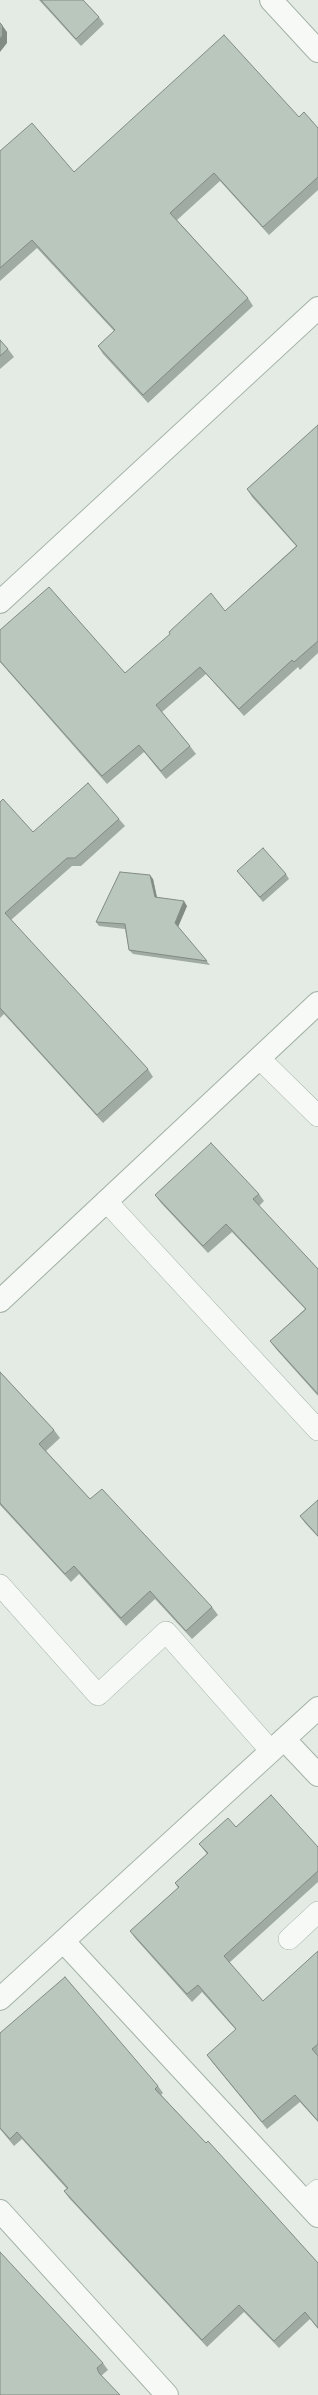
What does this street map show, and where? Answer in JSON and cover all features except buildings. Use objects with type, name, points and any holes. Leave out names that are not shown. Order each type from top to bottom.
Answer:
[{"type":"street","points":[[271,0],[318,51]]},
{"type":"street","points":[[0,602],[318,308]]},
{"type":"street","points":[[0,1301],[318,1004]]},
{"type":"street","points":[[0,1999],[318,1708]]},
{"type":"street","points":[[278,1745],[318,1775]]},
{"type":"street","points":[[64,1942],[314,2203]]},
{"type":"street","points":[[0,2211],[167,2395]]},
{"type":"lane","points":[[259,1058],[318,1116]]},
{"type":"lane","points":[[106,1202],[318,1430]]},
{"type":"lane","points":[[0,1585],[98,1695],[166,1632],[278,1745]]},
{"type":"lane","points":[[289,1939],[318,1912]]}]
